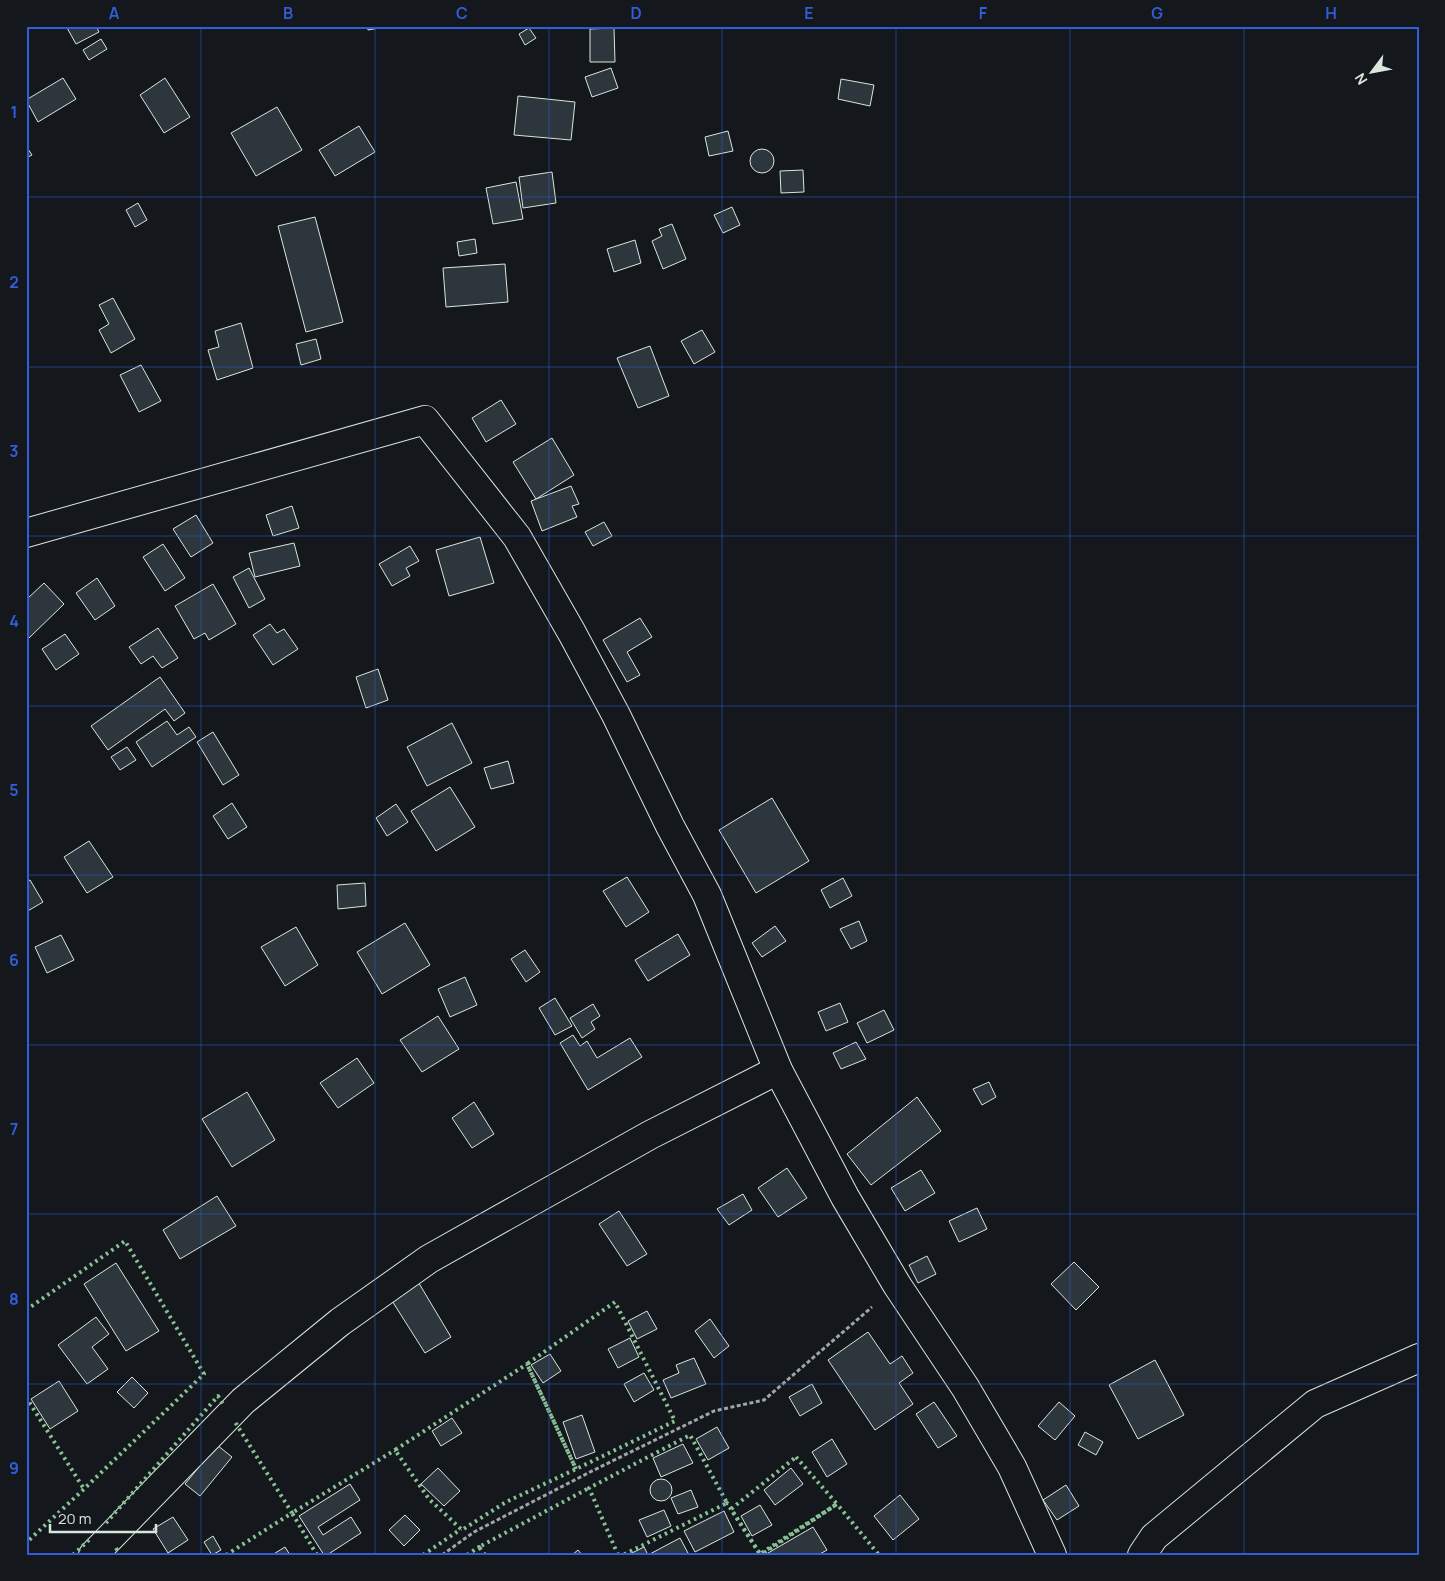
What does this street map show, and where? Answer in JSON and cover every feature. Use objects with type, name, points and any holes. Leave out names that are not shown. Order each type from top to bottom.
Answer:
[{"type":"street","points":[[26,533],[425,420],[517,538],[576,641],[616,715],[670,826],[707,895],[778,1070],[845,1198],[897,1285],[965,1387],[1012,1467],[1052,1555]]},
{"type":"street","points":[[93,1555],[243,1401],[340,1322],[429,1259],[650,1134],[778,1070]]},
{"type":"street","points":[[1142,1555],[1154,1537],[1315,1404],[1419,1358]]},
{"type":"path","points":[[442,1555],[483,1528],[594,1470],[714,1411],[764,1400],[897,1285]]},
{"type":"building","points":[[66,26],[96,26],[99,32],[76,44]]},
{"type":"building","points":[[367,26],[391,26],[368,30]]},
{"type":"building","points":[[529,28],[536,38],[525,45],[519,34]]},
{"type":"building","points":[[614,28],[615,62],[590,62],[590,29]]},
{"type":"building","points":[[101,39],[107,49],[89,60],[83,50]]},
{"type":"building","points":[[611,68],[618,88],[592,97],[585,77]]},
{"type":"building","points":[[63,78],[76,99],[38,122],[26,100]]},
{"type":"building","points":[[165,78],[190,117],[164,133],[140,95]]},
{"type":"building","points":[[841,79],[874,85],[870,106],[838,99]]},
{"type":"building","points":[[518,96],[575,102],[571,140],[514,135]]},
{"type":"building","points":[[277,107],[302,150],[256,176],[231,133]]},
{"type":"building","points":[[359,126],[375,152],[335,176],[319,150]]},
{"type":"building","points":[[728,131],[733,151],[709,156],[705,137]]},
{"type":"building","points":[[26,146],[32,155],[26,158]]},
{"type":"building","points":[[762,149],[771,152],[774,161],[771,170],[762,173],[753,170],[750,161],[753,152]]},
{"type":"building","points":[[803,170],[804,192],[781,193],[780,171]]},
{"type":"building","points":[[552,172],[556,203],[523,208],[519,177]]},
{"type":"building","points":[[516,182],[523,219],[493,224],[486,188]]},
{"type":"building","points":[[138,203],[147,220],[135,227],[126,210]]},
{"type":"building","points":[[732,207],[740,225],[723,233],[714,215]]},
{"type":"building","points":[[315,217],[343,322],[306,332],[278,226]]},
{"type":"building","points":[[672,224],[686,259],[663,269],[652,241],[662,236],[659,229]]},
{"type":"building","points":[[475,239],[477,253],[459,256],[457,242]]},
{"type":"building","points":[[635,240],[641,263],[614,272],[607,249]]},
{"type":"building","points":[[505,264],[508,302],[446,307],[443,268]]},
{"type":"building","points":[[113,298],[135,339],[111,353],[99,330],[109,324],[99,305]]},
{"type":"building","points":[[241,323],[253,368],[217,380],[208,350],[219,347],[215,331]]},
{"type":"building","points":[[702,330],[715,352],[694,364],[681,341]]},
{"type":"building","points":[[316,339],[321,359],[301,365],[296,344]]},
{"type":"building","points":[[650,346],[669,396],[638,408],[617,358]]},
{"type":"building","points":[[141,365],[161,401],[139,412],[120,375]]},
{"type":"building","points":[[501,400],[516,424],[486,442],[472,418]]},
{"type":"building","points":[[552,438],[574,475],[536,499],[513,462]]},
{"type":"building","points":[[571,486],[579,504],[572,506],[577,517],[542,531],[531,501]]},
{"type":"building","points":[[292,506],[299,528],[273,536],[266,515]]},
{"type":"building","points":[[196,515],[213,543],[191,557],[173,529]]},
{"type":"building","points":[[604,522],[612,536],[593,546],[585,532]]},
{"type":"building","points":[[480,537],[494,583],[449,596],[436,550]]},
{"type":"building","points":[[294,543],[300,566],[255,577],[249,553]]},
{"type":"building","points":[[163,544],[185,578],[165,591],[143,557]]},
{"type":"building","points":[[410,546],[419,561],[406,568],[410,576],[392,586],[379,564]]},
{"type":"building","points":[[249,568],[265,599],[249,608],[233,577]]},
{"type":"building","points":[[97,578],[115,606],[95,620],[76,593]]},
{"type":"building","points":[[44,583],[64,604],[29,638],[26,635],[26,600]]},
{"type":"building","points":[[213,584],[236,624],[209,640],[205,633],[194,639],[175,606]]},
{"type":"building","points":[[640,618],[652,637],[627,652],[640,675],[627,682],[603,640]]},
{"type":"building","points":[[270,624],[277,633],[284,629],[298,649],[273,665],[253,635]]},
{"type":"building","points":[[158,628],[178,658],[162,668],[153,656],[141,664],[129,647]]},
{"type":"building","points":[[65,634],[79,654],[56,670],[42,649]]},
{"type":"building","points":[[378,669],[388,700],[366,708],[356,677]]},
{"type":"building","points":[[160,677],[185,713],[174,721],[165,709],[108,750],[91,726]]},
{"type":"building","points":[[167,721],[177,735],[189,727],[196,737],[152,767],[136,742]]},
{"type":"building","points":[[452,723],[472,763],[427,786],[407,747]]},
{"type":"building","points":[[213,732],[239,775],[223,785],[197,742]]},
{"type":"building","points":[[127,747],[136,760],[120,770],[111,757]]},
{"type":"building","points":[[508,761],[514,783],[491,789],[484,768]]},
{"type":"building","points":[[450,787],[475,827],[436,851],[411,811]]},
{"type":"building","points":[[772,798],[809,861],[756,893],[719,830]]},
{"type":"building","points":[[232,803],[247,827],[228,839],[213,816]]},
{"type":"building","points":[[396,804],[408,822],[387,836],[376,818]]},
{"type":"building","points":[[89,841],[113,877],[87,893],[64,857]]},
{"type":"building","points":[[627,877],[649,912],[626,927],[603,891]]},
{"type":"building","points":[[843,878],[852,896],[830,908],[821,890]]},
{"type":"building","points":[[30,880],[43,902],[26,912],[26,882]]},
{"type":"building","points":[[365,883],[366,906],[338,909],[337,885]]},
{"type":"building","points":[[859,921],[867,941],[851,949],[840,929]]},
{"type":"building","points":[[405,923],[430,965],[382,994],[357,952]]},
{"type":"building","points":[[775,926],[786,941],[762,957],[752,943]]},
{"type":"building","points":[[296,927],[318,965],[285,986],[261,947]]},
{"type":"building","points":[[678,934],[690,955],[648,981],[635,960]]},
{"type":"building","points":[[61,935],[74,960],[47,973],[35,947]]},
{"type":"building","points":[[525,950],[540,972],[526,982],[511,959]]},
{"type":"building","points":[[465,977],[477,1005],[450,1017],[438,989]]},
{"type":"building","points":[[555,998],[572,1026],[555,1035],[539,1008]]},
{"type":"building","points":[[840,1003],[848,1022],[826,1031],[818,1012]]},
{"type":"building","points":[[593,1004],[600,1016],[591,1022],[595,1029],[582,1038],[570,1018]]},
{"type":"building","points":[[884,1010],[894,1030],[867,1043],[857,1023]]},
{"type":"building","points":[[438,1016],[459,1049],[422,1072],[400,1040]]},
{"type":"building","points":[[573,1035],[580,1046],[587,1041],[597,1058],[630,1038],[642,1057],[588,1090],[560,1043]]},
{"type":"building","points":[[856,1042],[866,1059],[841,1069],[833,1053]]},
{"type":"building","points":[[357,1058],[374,1083],[338,1108],[320,1083]]},
{"type":"building","points":[[989,1082],[996,1097],[982,1105],[973,1089]]},
{"type":"building","points":[[247,1092],[275,1140],[232,1167],[202,1119]]},
{"type":"building","points":[[917,1097],[941,1131],[871,1185],[847,1154]]},
{"type":"building","points":[[474,1102],[494,1134],[472,1148],[452,1118]]},
{"type":"building","points":[[787,1168],[807,1198],[778,1217],[758,1188]]},
{"type":"building","points":[[921,1170],[935,1193],[905,1211],[891,1188]]},
{"type":"building","points":[[743,1194],[752,1210],[729,1225],[717,1209]]},
{"type":"building","points":[[217,1196],[236,1226],[180,1259],[163,1230]]},
{"type":"building","points":[[977,1208],[987,1229],[959,1242],[949,1221]]},
{"type":"building","points":[[619,1211],[647,1254],[627,1266],[599,1224]]},
{"type":"building","points":[[927,1256],[936,1274],[918,1283],[909,1265]]},
{"type":"building","points":[[1074,1262],[1099,1287],[1076,1310],[1051,1284]]},
{"type":"building","points":[[116,1263],[159,1331],[126,1351],[84,1284]]},
{"type":"building","points":[[417,1280],[451,1337],[425,1353],[389,1296]]},
{"type":"building","points":[[647,1311],[657,1329],[637,1339],[628,1321]]},
{"type":"building","points":[[96,1317],[109,1334],[92,1347],[108,1369],[87,1384],[58,1345]]},
{"type":"building","points":[[710,1319],[729,1346],[714,1358],[695,1331]]},
{"type":"building","points":[[868,1332],[890,1364],[902,1356],[913,1373],[899,1383],[913,1404],[875,1430],[828,1360]]},
{"type":"building","points":[[630,1338],[639,1357],[618,1368],[608,1349]]},
{"type":"building","points":[[550,1354],[561,1371],[543,1383],[531,1365]]},
{"type":"building","points":[[694,1358],[706,1384],[671,1398],[663,1380],[679,1373],[676,1365]]},
{"type":"building","points":[[1155,1360],[1184,1415],[1138,1439],[1109,1385]]},
{"type":"building","points":[[644,1373],[654,1390],[634,1402],[624,1384]]},
{"type":"building","points":[[132,1377],[148,1393],[134,1408],[117,1392]]},
{"type":"building","points":[[59,1381],[78,1411],[50,1429],[31,1399]]},
{"type":"building","points":[[812,1384],[822,1403],[800,1416],[789,1397]]},
{"type":"building","points":[[934,1402],[957,1436],[938,1448],[916,1414]]},
{"type":"building","points":[[1059,1402],[1075,1416],[1055,1440],[1038,1426]]},
{"type":"building","points":[[582,1415],[595,1452],[576,1459],[563,1422]]},
{"type":"building","points":[[452,1418],[462,1433],[441,1446],[432,1431]]},
{"type":"building","points":[[717,1427],[729,1448],[708,1460],[696,1439]]},
{"type":"building","points":[[1085,1432],[1103,1442],[1096,1455],[1078,1445]]},
{"type":"building","points":[[832,1439],[847,1464],[827,1477],[812,1452]]},
{"type":"building","points":[[683,1444],[693,1463],[661,1477],[653,1458]]},
{"type":"building","points":[[217,1445],[232,1457],[200,1496],[185,1484]]},
{"type":"building","points":[[438,1468],[460,1491],[444,1506],[421,1484]]},
{"type":"building","points":[[791,1468],[803,1484],[775,1505],[764,1490]]},
{"type":"building","points":[[661,1479],[671,1486],[672,1490],[665,1500],[661,1501],[651,1494],[650,1490],[657,1480]]},
{"type":"building","points":[[350,1484],[360,1500],[318,1527],[323,1535],[351,1517],[361,1533],[327,1555],[324,1555],[299,1516]]},
{"type":"building","points":[[1066,1485],[1079,1506],[1057,1520],[1043,1500]]},
{"type":"building","points":[[691,1490],[698,1507],[678,1514],[671,1498]]},
{"type":"building","points":[[900,1495],[919,1519],[893,1540],[874,1516]]},
{"type":"building","points":[[760,1505],[772,1525],[752,1536],[741,1516]]},
{"type":"building","points":[[664,1510],[671,1526],[647,1537],[639,1520]]},
{"type":"building","points":[[724,1511],[734,1532],[695,1552],[684,1531]]},
{"type":"building","points":[[405,1515],[420,1530],[404,1546],[389,1530]]},
{"type":"building","points":[[173,1517],[188,1540],[168,1553],[153,1529]]},
{"type":"building","points":[[813,1527],[827,1550],[818,1555],[769,1555],[768,1553]]},
{"type":"building","points":[[213,1536],[221,1550],[212,1555],[204,1542]]},
{"type":"building","points":[[680,1538],[689,1555],[648,1555]]},
{"type":"building","points":[[285,1547],[290,1555],[272,1555]]},
{"type":"building","points":[[644,1547],[648,1555],[628,1555]]},
{"type":"building","points":[[578,1550],[582,1555],[572,1555]]},
{"type":"hedge","points":[[26,1310],[125,1241],[204,1374],[26,1542]]},
{"type":"hedge","points":[[576,1469],[527,1364],[395,1450],[429,1499],[462,1530],[506,1502],[576,1469],[675,1421],[615,1302],[527,1364],[576,1469]]},
{"type":"hedge","points":[[106,1523],[218,1396],[224,1406]]},
{"type":"hedge","points":[[26,1397],[84,1489]]},
{"type":"hedge","points":[[226,1555],[292,1513],[235,1422]]},
{"type":"hedge","points":[[618,1555],[589,1488],[690,1435],[727,1503],[623,1555]]},
{"type":"hedge","points":[[317,1555],[292,1513],[396,1451]]},
{"type":"hedge","points":[[796,1457],[837,1504],[760,1554],[731,1509],[796,1457]]},
{"type":"hedge","points":[[485,1555],[479,1547],[589,1488]]},
{"type":"hedge","points":[[726,1504],[760,1554],[758,1555],[761,1555],[837,1504],[879,1555]]},
{"type":"hedge","points":[[423,1555],[461,1529]]},
{"type":"hedge","points":[[73,1555],[89,1540]]},
{"type":"hedge","points":[[467,1555],[479,1547],[480,1549]]},
{"type":"hedge","points":[[116,1548],[120,1555]]}]
